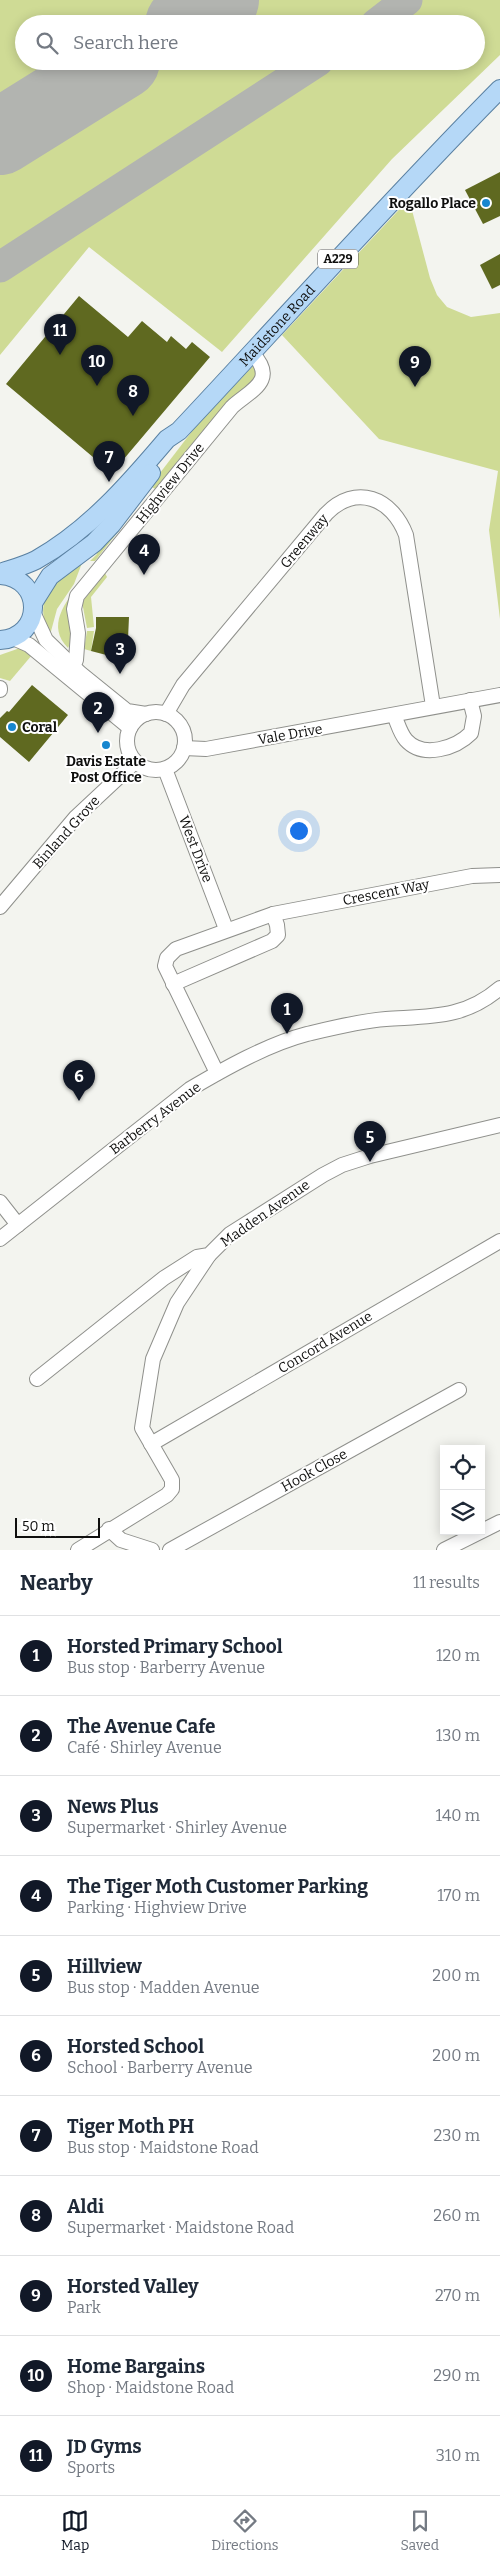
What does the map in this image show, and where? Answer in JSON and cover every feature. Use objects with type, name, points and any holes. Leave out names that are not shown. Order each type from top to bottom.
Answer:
[{"type":"main road","name":"Maidstone Road","points":[[0,574],[35,560],[82,529],[114,499],[167,439],[179,431],[252,354],[423,166],[500,89]]},
{"type":"main road","name":"Maidstone Road","points":[[33,608],[54,573],[87,548],[112,524],[174,445],[179,431]]},
{"type":"main road","name":"A229","points":[[0,574],[12,577],[22,583],[30,594],[33,608],[27,627],[7,639]]},
{"type":"street","name":"Highview Drive","points":[[68,662],[75,647],[78,633],[74,607],[76,596],[232,407],[257,388],[262,372],[260,363],[252,354]]},
{"type":"street","name":"Greenway","points":[[166,714],[183,685],[326,514],[344,501],[359,497],[375,500],[390,508],[399,519],[406,535],[433,706]]},
{"type":"street","points":[[33,608],[44,638],[68,662],[127,711],[146,714]]},
{"type":"street","points":[[7,639],[29,645],[130,728]]},
{"type":"street","name":"Vale Drive","points":[[184,748],[206,749],[500,695]]},
{"type":"street","points":[[394,715],[400,731],[408,742],[427,750],[452,747],[471,733],[474,716],[470,700]]},
{"type":"street","points":[[153,712],[166,714],[182,727],[184,748],[180,759],[166,769],[146,769],[135,762],[127,746],[130,728],[137,719],[146,714],[153,712]]},
{"type":"street","name":"Binland Grove","points":[[0,907],[76,817],[135,762]]},
{"type":"street","name":"West Drive","points":[[166,769],[226,929]]},
{"type":"street","name":"Crescent Way","points":[[217,1073],[165,966],[167,958],[176,949],[226,929],[273,914],[472,876],[500,875]]},
{"type":"street","points":[[173,984],[272,941],[278,935],[273,914]]},
{"type":"street","name":"Barberry Avenue","points":[[0,1239],[190,1089],[217,1073],[306,1035],[383,1019],[457,1014],[484,1000],[500,988]]},
{"type":"street","name":"Madden Avenue","points":[[37,1379],[164,1278],[197,1257],[209,1255],[230,1234],[301,1187],[342,1165],[370,1156],[500,1125]]},
{"type":"street","points":[[0,1202],[18,1225]]},
{"type":"street","name":"Concord Avenue","points":[[152,1444],[500,1241]]},
{"type":"street","points":[[78,1550],[167,1495],[172,1489],[172,1480],[142,1428],[153,1359],[177,1303],[209,1255]]},
{"type":"street","name":"Hook Close","points":[[170,1550],[459,1390]]},
{"type":"street","points":[[444,1550],[500,1522]]},
{"type":"street","points":[[108,1530],[121,1540],[152,1550]]},
{"type":"green space","points":[[0,0],[500,0],[500,55],[485,69],[485,15],[15,15],[15,70],[484,70],[392,159],[222,352],[89,247],[0,355]]},
{"type":"green space","points":[[409,199],[430,278],[437,295],[447,307],[471,317],[500,313],[500,619],[489,530],[498,471],[379,439],[282,335]]},
{"type":"green space","points":[[253,366],[258,375],[157,490],[150,486],[196,426]]},
{"type":"green space","points":[[129,518],[95,561],[90,561],[97,554],[94,549]]},
{"type":"green space","points":[[82,563],[74,584],[57,609],[50,635],[43,611],[49,592],[55,584]]},
{"type":"green space","points":[[105,573],[107,577],[91,597],[94,627],[87,628],[82,602]]},
{"type":"green space","points":[[81,583],[68,648],[58,631],[58,623],[64,606]]},
{"type":"green space","points":[[87,631],[94,631],[91,651],[84,649]]},
{"type":"green space","points":[[20,648],[32,655],[10,681],[0,678],[0,655]]},
{"type":"building","name":"Rogallo Place","points":[[500,172],[500,216],[483,224],[465,190]]},
{"type":"building","points":[[500,254],[500,285],[492,289],[480,265]]},
{"type":"building","points":[[79,296],[128,337],[142,321],[167,342],[171,336],[186,349],[192,342],[210,357],[112,473],[6,384]]},
{"type":"building","points":[[96,617],[129,617],[128,639],[114,657],[91,651],[96,628]]},
{"type":"building","points":[[32,685],[68,715],[29,762],[0,737],[0,718],[7,711],[9,712]]},
{"type":"taxiway","points":[[388,15],[407,0]]},
{"type":"taxiway","points":[[0,267],[304,70]]},
{"type":"runway","points":[[197,15],[221,0]]},
{"type":"runway","points":[[0,137],[108,70]]},
{"type":"place","name":"Rogallo Place","points":[[486,203]]},
{"type":"place","name":"JD Gyms","points":[[60,355]]},
{"type":"place","name":"Home Bargains","points":[[97,386]]},
{"type":"place","name":"Horsted Valley","points":[[415,387]]},
{"type":"place","name":"Aldi","points":[[133,416]]},
{"type":"place","name":"Tiger Moth PH","points":[[109,482]]},
{"type":"place","name":"The Tiger Moth Customer Parking","points":[[144,575]]},
{"type":"place","name":"News Plus","points":[[120,674]]},
{"type":"place","name":"Coral","points":[[12,727]]},
{"type":"place","name":"The Avenue Cafe","points":[[98,733]]},
{"type":"place","name":"Davis Estate Post Office","points":[[106,745]]},
{"type":"place","name":"Horsted Primary School","points":[[287,1034]]},
{"type":"place","name":"Horsted School","points":[[79,1101]]},
{"type":"place","name":"Hillview","points":[[370,1162]]}]
